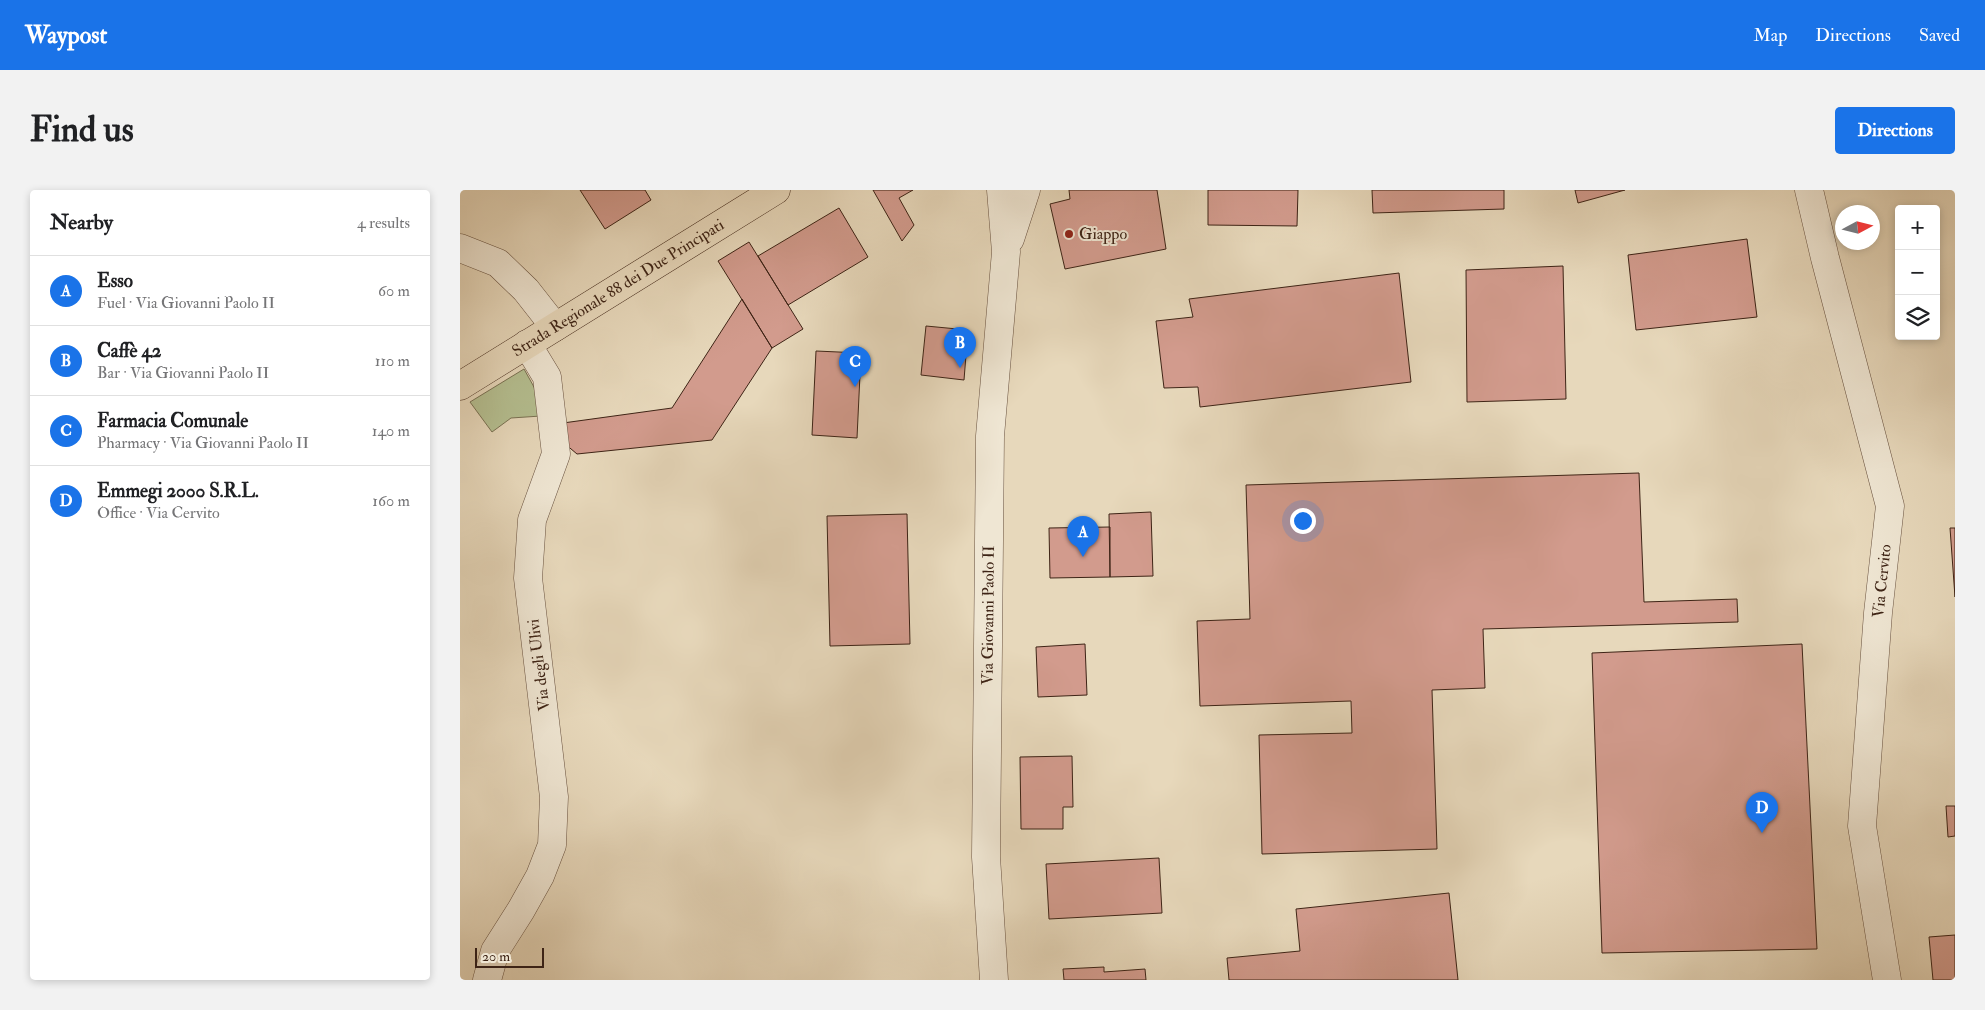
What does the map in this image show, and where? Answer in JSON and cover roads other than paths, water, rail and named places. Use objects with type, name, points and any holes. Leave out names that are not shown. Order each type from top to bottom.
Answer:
[{"type":"main road","name":"Strada Regionale 88 dei Due Principati","points":[[460,386],[776,190]]},
{"type":"street","points":[[1001,190],[1006,252]]},
{"type":"street","points":[[1006,252],[1026,190]]},
{"type":"street","name":"Via Cervito","points":[[1809,190],[1890,506],[1878,613],[1862,826],[1887,980]]},
{"type":"street","points":[[460,248],[498,263],[526,290],[555,327]]},
{"type":"street","name":"Via Giovanni Paolo II","points":[[994,980],[986,857],[990,436],[1006,252]]},
{"type":"street","name":"Via degli Ulivi","points":[[487,980],[495,951],[535,884],[552,845],[554,797],[528,578],[532,520],[556,454],[547,377],[527,344]]},
{"type":"place","name":"Giappo","points":[[1069,234]]},
{"type":"place","name":"Caffè 42","points":[[960,368]]},
{"type":"place","name":"Farmacia Comunale","points":[[855,387]]},
{"type":"place","name":"Esso","points":[[1083,557]]},
{"type":"place","name":"Emmegi 2000 S.R.L.","points":[[1762,833]]}]
